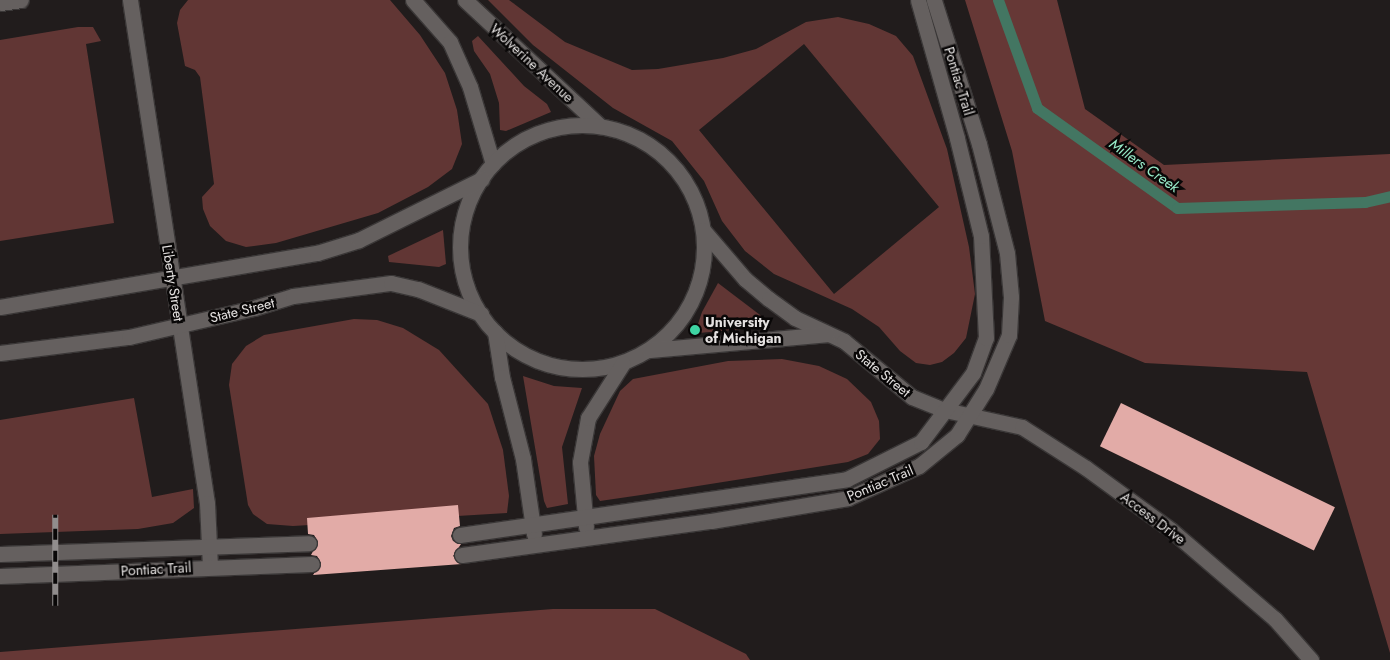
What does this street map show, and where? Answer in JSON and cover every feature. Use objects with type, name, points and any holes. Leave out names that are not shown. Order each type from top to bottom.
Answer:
[{"type":"lane","points":[[0,3],[21,0]]},
{"type":"lane","name":"Liberty Street","points":[[130,0],[207,503],[210,566]]},
{"type":"lane","points":[[412,0],[450,42],[470,87],[493,164]]},
{"type":"lane","name":"Wolverine Avenue","points":[[465,0],[600,126]]},
{"type":"lane","points":[[460,535],[584,519],[846,479],[921,442],[973,373],[986,338],[986,284],[981,236],[958,138],[918,0]]},
{"type":"lane","name":"Pontiac Trail","points":[[462,555],[588,538],[848,498],[919,466],[957,435],[986,389],[1009,336],[1011,297],[1004,244],[979,144],[934,0]]},
{"type":"lane","points":[[571,126],[600,126],[625,133],[648,145],[668,161],[685,181],[696,204],[703,230],[703,258],[698,285],[687,310],[670,333],[648,350],[623,363],[596,369],[568,369],[541,362],[516,350],[494,332],[480,314],[467,287],[461,256],[462,224],[482,178],[493,164],[515,145],[542,132],[571,126]]},
{"type":"lane","points":[[0,307],[172,280],[317,253],[367,236],[482,178]]},
{"type":"lane","name":"State Street","points":[[703,230],[751,284],[795,318],[844,342],[912,397],[945,410],[970,415]]},
{"type":"lane","name":"State Street","points":[[0,353],[129,337],[293,296],[391,283],[418,289],[480,314]]},
{"type":"lane","points":[[494,332],[530,505],[536,545]]},
{"type":"lane","points":[[648,350],[828,334]]},
{"type":"lane","points":[[588,538],[584,519],[580,462],[588,418],[623,363]]},
{"type":"lane","name":"Access Drive","points":[[970,415],[1022,427],[1102,479],[1171,530],[1276,619],[1311,660]]},
{"type":"lane","points":[[0,554],[209,544],[309,543]]},
{"type":"lane","name":"Pontiac Trail","points":[[0,576],[210,566],[312,564]]},
{"type":"shaded area","points":[[188,0],[390,0],[420,35],[445,73],[457,110],[462,144],[452,169],[428,187],[378,213],[276,243],[246,247],[226,241],[210,226],[203,209],[202,197],[214,184],[200,77],[195,70],[185,66],[177,23],[180,10]]},
{"type":"shaded area","points":[[488,0],[509,0],[565,42],[632,70],[658,69],[723,58],[756,49],[806,22],[838,17],[869,24],[896,36],[913,56],[947,149],[969,247],[975,294],[966,338],[954,353],[942,362],[930,365],[916,363],[900,351],[879,327],[852,309],[774,274],[745,251],[722,221],[704,181],[672,141],[613,108],[533,45]],"holes":[[[804,44],[939,207],[834,294],[699,130]]]},
{"type":"shaded area","points":[[965,0],[1057,0],[1085,109],[1164,165],[1390,154],[1390,653],[1307,372],[1145,363],[1045,321],[1012,151]]},
{"type":"shaded area","points":[[78,27],[93,27],[101,41],[86,44],[114,223],[0,241],[0,40]]},
{"type":"shaded area","points":[[478,36],[524,86],[547,104],[551,112],[506,131],[500,130],[499,103],[490,74],[474,51],[472,41]]},
{"type":"shaded area","points":[[443,230],[446,264],[439,267],[389,262],[388,256]]},
{"type":"shaded area","points":[[718,283],[768,321],[765,327],[699,333],[697,327],[702,312]]},
{"type":"shaded area","points":[[354,319],[377,320],[403,328],[439,350],[488,404],[503,450],[509,496],[507,513],[293,526],[267,524],[253,514],[248,505],[229,385],[232,364],[246,346],[264,335]]},
{"type":"shaded area","points":[[782,359],[819,366],[847,379],[871,402],[879,421],[880,439],[868,454],[848,462],[600,501],[596,495],[594,456],[600,434],[620,391],[633,379],[728,361]]},
{"type":"shaded area","points":[[523,376],[554,386],[582,388],[562,447],[568,504],[547,508],[544,501]]},
{"type":"shaded area","points":[[134,398],[152,497],[193,489],[194,508],[173,523],[138,529],[0,534],[0,420]]},
{"type":"shaded area","points":[[553,609],[655,609],[746,654],[750,660],[0,660],[0,652]]},
{"type":"building","points":[[1121,403],[1335,507],[1314,550],[1100,446]]},
{"type":"building","points":[[458,505],[460,526],[454,528],[451,536],[453,541],[461,544],[453,556],[462,564],[313,575],[321,563],[317,556],[311,555],[318,542],[314,535],[308,534],[307,518]]},
{"type":"waterway","name":"Millers Creek","points":[[998,0],[1037,108],[1177,208],[1365,202],[1390,196]]},
{"type":"railway","points":[[55,515],[55,606]]},
{"type":"place","name":"University of Michigan","points":[[695,330]]}]
